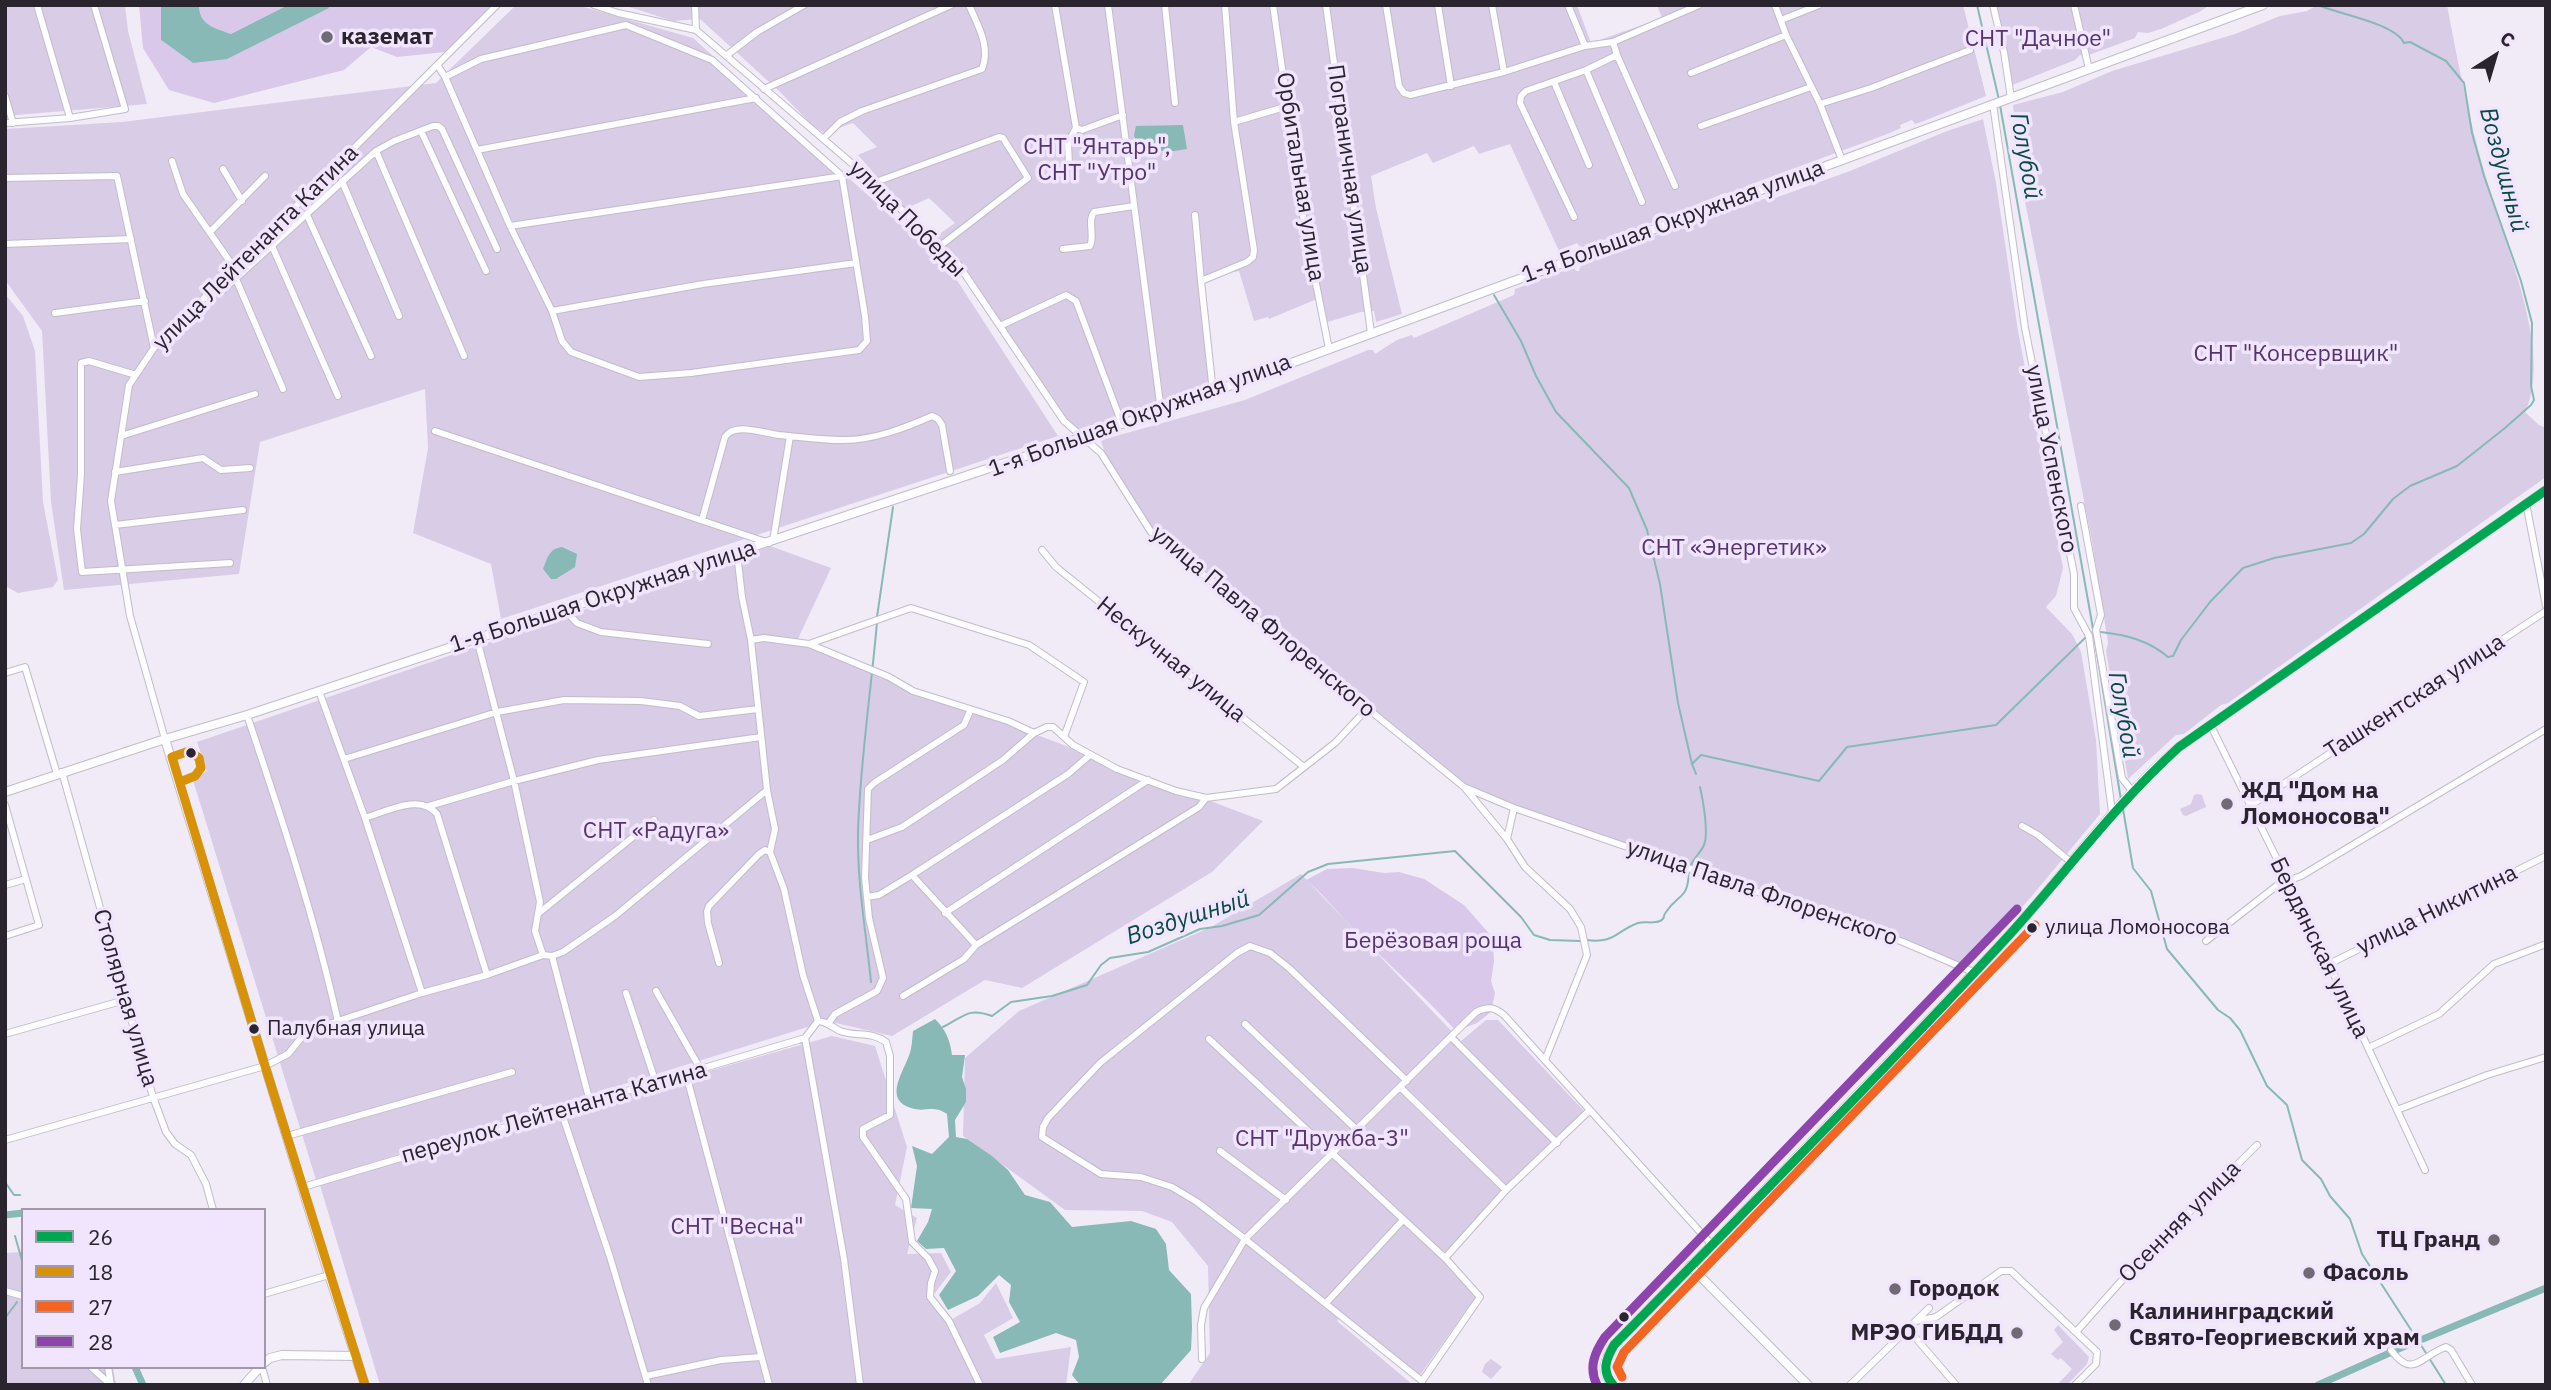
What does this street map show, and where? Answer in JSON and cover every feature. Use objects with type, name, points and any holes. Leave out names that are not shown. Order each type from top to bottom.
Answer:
[{"type":"main road","points":[[1613,1385],[1606,1378],[1604,1361],[1614,1346],[1971,971],[2026,917],[2132,791],[2179,747],[2546,489]]},
{"type":"street","points":[[37,5],[70,118]]},
{"type":"street","points":[[5,96],[9,123],[70,118],[125,109],[94,5]]},
{"type":"street","name":"улица Лейтенанта Катина","points":[[365,1385],[165,739],[130,617],[111,501],[129,385],[154,348],[497,5]]},
{"type":"street","points":[[594,5],[696,30],[695,5]]},
{"type":"street","points":[[727,55],[757,32],[804,5]]},
{"type":"street","points":[[764,89],[951,5]]},
{"type":"street","points":[[823,139],[840,122],[862,111],[982,69],[986,58],[983,38],[969,5]]},
{"type":"street","points":[[1055,5],[1076,128],[1069,143],[1069,164]]},
{"type":"street","points":[[1108,5],[1161,411]]},
{"type":"street","points":[[1165,5],[1175,103]]},
{"type":"street","points":[[1201,281],[1247,262],[1253,257],[1254,250],[1234,122],[1225,5]]},
{"type":"street","name":"Орбитальная улица","points":[[1273,5],[1304,223],[1329,349]]},
{"type":"street","name":"Пограничная улица","points":[[1326,5],[1371,333]]},
{"type":"street","points":[[1386,5],[1399,86],[1404,93],[1410,95],[1504,72],[1585,46],[1613,42],[1699,5]]},
{"type":"street","points":[[1438,5],[1451,86]]},
{"type":"street","points":[[1492,5],[1504,72]]},
{"type":"street","points":[[1568,5],[1585,46]]},
{"type":"street","points":[[1775,5],[1842,160]]},
{"type":"street","points":[[1781,20],[1819,5]]},
{"type":"street","points":[[1993,5],[2004,52],[2008,99]]},
{"type":"street","points":[[2074,5],[2089,69]]},
{"type":"street","name":"1-я Большая Окружная улица","points":[[5,792],[247,715],[1084,438],[2263,5]]},
{"type":"street","points":[[438,66],[510,226],[552,311],[562,341],[571,352],[639,377],[691,373],[859,350],[867,341],[842,176],[712,60],[626,25],[481,59],[445,77]]},
{"type":"street","name":"улица Победы","points":[[696,30],[863,173],[958,264],[1064,421],[1084,438]]},
{"type":"street","points":[[1691,73],[1786,34]]},
{"type":"street","points":[[1613,42],[1675,186]]},
{"type":"street","points":[[1820,104],[1871,88],[1970,50]]},
{"type":"street","points":[[1574,217],[1520,103],[1521,96],[1526,91],[1586,70],[1617,55]]},
{"type":"street","points":[[1586,70],[1642,202]]},
{"type":"street","points":[[1554,82],[1589,165]]},
{"type":"street","points":[[1701,127],[1811,87]]},
{"type":"street","points":[[477,150],[756,98]]},
{"type":"street","name":"улица Успенского","points":[[1993,104],[2025,328],[2074,575],[2074,608],[2089,635],[2112,812]]},
{"type":"street","points":[[1234,122],[1288,106]]},
{"type":"street","points":[[1076,128],[1082,130],[1122,116]]},
{"type":"street","points":[[201,301],[223,290],[236,279],[376,151],[394,141],[438,126],[442,129],[497,249]]},
{"type":"street","points":[[421,131],[486,271]]},
{"type":"street","points":[[873,183],[999,137],[1003,138],[1028,178],[940,246]]},
{"type":"street","points":[[376,151],[464,356]]},
{"type":"street","points":[[172,161],[183,194],[235,269]]},
{"type":"street","points":[[223,169],[242,201]]},
{"type":"street","points":[[510,226],[863,173]]},
{"type":"street","points":[[5,177],[117,176],[154,348]]},
{"type":"street","points":[[210,232],[265,176]]},
{"type":"street","points":[[342,181],[399,316]]},
{"type":"street","points":[[1063,249],[1090,246],[1091,217],[1094,212],[1134,206]]},
{"type":"street","points":[[307,215],[371,356]]},
{"type":"street","points":[[1195,215],[1213,392]]},
{"type":"street","points":[[5,244],[131,239]]},
{"type":"street","points":[[272,246],[338,396]]},
{"type":"street","points":[[552,311],[703,284],[856,263]]},
{"type":"street","points":[[236,279],[283,389]]},
{"type":"street","points":[[1000,326],[1066,295],[1072,297],[1076,301],[1122,424]]},
{"type":"street","points":[[55,313],[145,301]]},
{"type":"street","points":[[135,375],[89,361],[81,363],[81,475],[77,529],[82,572],[230,563]]},
{"type":"street","points":[[121,436],[255,394]]},
{"type":"street","points":[[702,520],[729,431],[735,428],[846,440],[882,434],[932,416],[942,425],[950,471]]},
{"type":"street","points":[[435,431],[771,542],[790,436]]},
{"type":"street","name":"улица Павла Флоренского","points":[[1084,438],[1101,453],[1151,531],[1464,787],[1507,839],[1525,867],[1570,909],[1581,927],[1587,954],[1545,1060]]},
{"type":"street","points":[[115,472],[203,458],[221,470],[250,468]]},
{"type":"street","points":[[2526,503],[2546,609]]},
{"type":"street","points":[[2081,506],[2101,615],[2096,630],[2122,778],[2132,791]]},
{"type":"street","points":[[115,525],[243,510]]},
{"type":"street","name":"Нескучная улица","points":[[1042,550],[1056,567],[1304,767]]},
{"type":"street","points":[[737,553],[751,640],[767,790],[775,829],[771,852],[784,889],[803,975],[818,1021]]},
{"type":"street","points":[[809,644],[911,608],[1013,638],[1047,655],[1063,670],[1084,682],[1064,737]]},
{"type":"street","name":"Ташкентская улица","points":[[2250,806],[2546,609]]},
{"type":"street","points":[[565,610],[577,623],[601,632],[708,644]]},
{"type":"street","points":[[751,640],[764,638],[809,644],[913,691],[1008,721],[1034,733]]},
{"type":"street","points":[[477,639],[514,780],[540,902],[535,931],[542,955]]},
{"type":"street","name":"Столярная улица","points":[[5,673],[25,667],[60,773],[153,1097],[166,1132],[176,1144],[191,1154],[206,1184],[212,1208]]},
{"type":"street","points":[[319,691],[365,818],[422,993]]},
{"type":"street","points":[[344,759],[497,712],[564,700],[641,701],[680,706],[699,716],[758,709]]},
{"type":"street","points":[[867,840],[902,827],[1003,760],[1034,733],[1047,727],[1053,727],[1090,755],[1117,769],[1206,798],[1276,789],[1335,743],[1367,709]]},
{"type":"street","points":[[828,1024],[835,1014],[877,991],[883,978],[869,918],[867,897],[869,789],[874,783],[964,725],[970,711]]},
{"type":"street","points":[[247,715],[276,800],[338,1022]]},
{"type":"street","name":"Бердянская улица","points":[[2211,726],[2329,964],[2425,1170]]},
{"type":"street","points":[[2206,941],[2279,884],[2301,876],[2546,729]]},
{"type":"street","points":[[429,806],[514,780],[598,760],[761,737]]},
{"type":"street","points":[[867,897],[879,895],[912,875],[1068,774],[1090,755]]},
{"type":"street","points":[[945,913],[1148,780]]},
{"type":"street","name":"улица Павла Флоренского","points":[[1464,787],[1514,808],[1902,942],[1971,971]]},
{"type":"street","points":[[5,1140],[265,1066],[288,1054],[302,1038],[323,1026],[542,955],[552,956],[563,952],[615,916],[767,790]]},
{"type":"street","points":[[903,996],[964,959],[976,946],[1199,807],[1206,798]]},
{"type":"street","points":[[365,818],[425,804],[437,814],[487,975]]},
{"type":"street","points":[[5,805],[38,925],[5,936]]},
{"type":"street","points":[[1507,839],[1514,808]]},
{"type":"street","points":[[538,913],[654,820]]},
{"type":"street","points":[[2022,826],[2038,835],[2072,863]]},
{"type":"street","points":[[719,963],[708,923],[709,906],[760,854],[765,850],[771,852]]},
{"type":"street","name":"улица Никитина","points":[[2329,964],[2546,856]]},
{"type":"street","points":[[912,875],[976,946]]},
{"type":"street","points":[[5,885],[26,879]]},
{"type":"street","points":[[2368,1048],[2439,1014],[2494,964],[2546,944]]},
{"type":"street","points":[[1209,1039],[1445,1258],[1480,1297],[1422,1381],[1327,1302],[1197,1202],[1172,1187],[1140,1177],[1093,1171],[1042,1137],[1048,1118],[1100,1063],[1237,953],[1250,946],[1270,954],[1289,968],[1407,1081]]},
{"type":"street","points":[[552,956],[590,1102]]},
{"type":"street","points":[[656,991],[701,1070]]},
{"type":"street","points":[[626,993],[656,1083]]},
{"type":"street","points":[[5,1034],[125,1000]]},
{"type":"street","points":[[1202,1359],[1203,1308],[1245,1239],[1476,1012],[1486,1007],[1496,1009],[1545,1060],[1712,1245]]},
{"type":"street","points":[[818,1021],[841,1031],[877,1035],[887,1042],[890,1056],[890,1115],[863,1129],[863,1137],[906,1199],[912,1242],[928,1258],[935,1271],[930,1297],[949,1321],[980,1385]]},
{"type":"street","points":[[818,1021],[805,1038],[844,1259],[860,1385]]},
{"type":"street","points":[[1245,1024],[1357,1130]]},
{"type":"street","points":[[1451,1037],[1558,1143]]},
{"type":"street","name":"переулок Лейтенанта Катина","points":[[303,1188],[805,1038]]},
{"type":"street","points":[[2398,1110],[2487,1075],[2546,1057]]},
{"type":"street","points":[[287,1136],[512,1072]]},
{"type":"street","points":[[686,1074],[769,1385]]},
{"type":"street","points":[[1401,1087],[1506,1190]]},
{"type":"street","points":[[1445,1258],[1506,1190],[1590,1110]]},
{"type":"street","points":[[561,1111],[648,1385]]},
{"type":"street","name":"Осенняя улица","points":[[2076,1332],[2131,1270],[2257,1145]]},
{"type":"street","points":[[1220,1152],[1286,1200]]},
{"type":"street","points":[[1327,1302],[1403,1220]]},
{"type":"street","points":[[1690,1266],[1808,1385]]},
{"type":"street","points":[[1916,1321],[1936,1317],[2001,1271],[2011,1271],[2097,1352],[2096,1364],[2075,1385]]},
{"type":"street","points":[[266,1292],[329,1275]]},
{"type":"street","points":[[1850,1385],[1929,1308]]},
{"type":"street","points":[[1903,1334],[1914,1336],[1956,1385]]},
{"type":"street","points":[[2392,1352],[2400,1363],[2413,1365],[2446,1347],[2451,1350],[2472,1385]]},
{"type":"street","points":[[266,1362],[282,1354],[356,1356]]},
{"type":"street","points":[[646,1376],[721,1360],[761,1357]]},
{"type":"street","points":[[93,1369],[111,1385]]},
{"type":"street","points":[[244,1385],[259,1369]]},
{"type":"green space","points":[[5,5],[125,5],[128,31],[147,104],[5,116]]},
{"type":"green space","points":[[139,5],[161,5],[161,40],[193,63],[328,8],[327,5],[495,5],[445,52],[397,57],[371,47],[344,70],[214,103],[169,90],[143,48]]},
{"type":"green space","points":[[199,5],[288,5],[231,34],[205,21]]},
{"type":"green space","points":[[516,5],[577,5],[693,38],[949,268],[1058,436],[501,619],[491,564],[413,533],[428,448],[425,389],[260,442],[239,574],[64,590],[51,502],[42,331],[5,280],[5,129],[122,122],[436,83]]},
{"type":"green space","name":"СНТ \"Янтарь\", СНТ \"Утро\"","points":[[623,5],[1577,5],[1591,43],[1662,18],[1657,5],[1963,5],[1986,96],[1915,124],[1912,120],[1890,133],[1749,185],[1730,195],[1725,193],[1581,248],[1577,243],[1559,251],[1510,144],[1479,154],[1474,146],[1433,163],[1427,153],[1371,176],[1376,208],[1402,314],[1376,322],[1374,311],[1361,312],[1324,323],[1317,299],[1269,319],[1268,317],[1254,321],[1239,271],[1198,279],[1214,381],[1193,395],[1152,411],[1077,433],[953,255],[935,237],[955,223],[929,198],[905,209],[858,155],[877,147],[853,123],[836,129],[830,137],[811,124],[700,19],[673,21]]},
{"type":"green space","name":"СНТ \"Дачное\"","points":[[1989,5],[2210,5],[2161,29],[2148,33],[2138,32],[2135,38],[2086,56],[2080,55],[2075,60],[2010,86]]},
{"type":"green space","name":"СНТ \"Консервщик\"","points":[[2317,5],[2447,5],[2476,140],[2527,313],[2534,366],[2532,391],[2525,412],[2546,428],[2546,477],[2228,703],[2221,705],[2184,734],[2176,735],[2128,779],[2106,651],[2108,643],[2092,541],[2020,176],[2013,105],[2063,92],[2112,71],[2235,34],[2280,16],[2307,11]]},
{"type":"green space","name":"СНТ «Энергетик»","points":[[1983,119],[1996,183],[2018,331],[2063,568],[2056,596],[2046,607],[2072,634],[2081,652],[2096,740],[2100,814],[1968,967],[1542,818],[1462,784],[1148,530],[1106,456],[1101,441],[1105,439],[1245,400],[1368,350],[1373,350],[1375,354],[1397,340],[1412,335],[1414,338],[1514,295],[1515,289],[1574,267],[1579,271],[1582,262],[1697,219],[1753,201],[1772,199]]},
{"type":"green space","points":[[5,294],[23,316],[35,351],[43,502],[58,580],[53,587],[18,593],[5,586]]},
{"type":"green space","name":"СНТ «Радуга»","points":[[770,546],[831,568],[796,643],[1263,821],[1212,872],[1022,988],[985,980],[892,1036],[827,1021],[316,1180],[193,780],[207,771],[197,742]]},
{"type":"green space","points":[[2194,795],[2202,795],[2206,807],[2183,815],[2180,809],[2191,804]]},
{"type":"green space","name":"Берёзовая роща","points":[[1353,868],[1384,873],[1399,872],[1424,879],[1464,905],[1493,938],[1494,962],[1491,981],[1495,993],[1491,1012],[1477,1023],[1456,1031],[1306,880],[1327,869]]},
{"type":"green space","name":"СНТ \"Дружба-3\"","points":[[1301,874],[1461,1041],[1486,1020],[1498,1020],[1585,1112],[1443,1260],[1477,1295],[1418,1378],[1341,1315],[1337,1321],[1413,1385],[1188,1385],[1210,1353],[1208,1266],[1172,1222],[1142,1211],[1065,1210],[963,1136],[965,1058],[1019,1011],[1211,927]]},
{"type":"green space","name":"СНТ \"Весна\"","points":[[832,1036],[875,1046],[907,1147],[895,1205],[917,1218],[907,1254],[941,1253],[951,1272],[931,1298],[949,1321],[980,1303],[996,1283],[1013,1318],[984,1335],[996,1359],[1071,1347],[1066,1385],[380,1385],[319,1182]]},
{"type":"green space","points":[[21,1252],[21,1369],[113,1369],[116,1385],[5,1385],[5,1253]]},
{"type":"green space","points":[[2058,1325],[2089,1357],[2087,1364],[2067,1385],[2057,1385],[2072,1369],[2061,1358],[2058,1360],[2051,1354],[2063,1342],[2054,1330]]},
{"type":"green space","points":[[1491,1359],[1502,1367],[1491,1379],[1482,1372]]},
{"type":"shaded area","points":[[161,5],[199,5],[205,21],[231,34],[288,5],[327,5],[329,8],[227,59],[193,63],[161,40]]},
{"type":"shaded area","points":[[1183,125],[1187,149],[1138,150],[1134,135],[1136,126]]},
{"type":"shaded area","points":[[562,547],[577,554],[575,567],[556,579],[551,579],[543,569],[552,552]]},
{"type":"shaded area","points":[[935,1019],[947,1036],[952,1055],[965,1055],[962,1077],[966,1102],[955,1120],[956,1137],[967,1139],[992,1156],[1008,1170],[1025,1195],[1050,1202],[1072,1227],[1131,1221],[1156,1229],[1166,1244],[1169,1270],[1191,1294],[1192,1328],[1191,1350],[1160,1385],[1080,1385],[1072,1375],[1079,1357],[1076,1340],[1056,1333],[1000,1353],[993,1337],[1020,1322],[1009,1302],[1011,1285],[999,1275],[978,1296],[948,1310],[939,1295],[956,1271],[944,1248],[926,1249],[917,1241],[932,1209],[911,1208],[917,1166],[912,1146],[932,1154],[949,1137],[947,1114],[933,1109],[911,1108],[898,1099],[897,1093],[899,1079],[910,1052],[913,1031]]},
{"type":"waterway","name":"Голубой","points":[[1977,5],[1999,100]]},
{"type":"waterway","name":"Воздушный","points":[[2101,632],[2136,639],[2153,646],[2168,657],[2173,656],[2181,640],[2210,602],[2243,568],[2274,558],[2351,543],[2364,534],[2393,499],[2410,486],[2457,466],[2505,428],[2534,400],[2531,386],[2532,323],[2521,281],[2484,176],[2472,133],[2464,83],[2446,61],[2410,42],[2404,43],[2390,30],[2318,5]]},
{"type":"waterway","name":"Голубой","points":[[2000,105],[2121,800]]},
{"type":"waterway","points":[[1494,295],[1521,341],[1556,412],[1629,488],[1647,530],[1660,584],[1678,703],[1692,764]]},
{"type":"waterway","points":[[877,617],[893,507]]},
{"type":"waterway","points":[[871,982],[860,888],[858,832],[863,753],[877,622]]},
{"type":"waterway","name":"Воздушный","points":[[1696,774],[1692,764],[1701,755],[1819,781],[1847,747],[1996,725],[2087,636]]},
{"type":"waterway","name":"Воздушный","points":[[1691,865],[1703,848],[1706,833],[1700,787]]},
{"type":"waterway","name":"Голубой","points":[[2123,809],[2133,868],[2151,891],[2167,949],[2218,1010],[2230,1018],[2240,1030],[2267,1086],[2287,1105],[2302,1160],[2321,1179],[2330,1196],[2350,1219],[2362,1254],[2426,1353]]},
{"type":"waterway","name":"Воздушный","points":[[943,1027],[971,1013],[992,1016],[1011,1002],[1052,996],[1087,985],[1101,965],[1110,958],[1148,952],[1200,929],[1222,926],[1259,915],[1308,872],[1328,864],[1455,851],[1521,917],[1534,935],[1550,940],[1580,941]]},
{"type":"waterway","name":"Воздушный","points":[[1587,940],[1603,940],[1638,923],[1662,920],[1685,892],[1689,871]]},
{"type":"waterway","points":[[5,1182],[14,1195],[20,1195]]},
{"type":"waterway","points":[[5,1215],[21,1213]]},
{"type":"waterway","points":[[15,1236],[21,1257]]},
{"type":"waterway","points":[[2423,1339],[2546,1288]]},
{"type":"waterway","points":[[5,1318],[17,1302]]},
{"type":"waterway","points":[[2318,1385],[2414,1342]]},
{"type":"waterway","name":"Голубой","points":[[2429,1358],[2446,1385]]},
{"type":"waterway","points":[[136,1369],[143,1385]]},
{"type":"transit line","name":"26","points":[[1613,1385],[1607,1375],[1606,1365],[1614,1345],[1954,995],[2155,770],[2179,747],[2546,490]]},
{"type":"transit line","name":"18","points":[[180,782],[195,776],[201,768],[199,758],[189,751],[172,757],[365,1385]]},
{"type":"transit line","name":"28","points":[[1597,1385],[1593,1366],[1598,1348],[1605,1337],[2017,909]]},
{"type":"transit line","name":"27","points":[[1622,1377],[1617,1367],[1624,1352],[2035,925]]},
{"type":"place","name":"каземат","points":[[327,37]]},
{"type":"place","name":"ЖД \"Дом на Ломоносова\"","points":[[2227,804]]},
{"type":"place","name":"улица Ломоносова","points":[[2032,928]]},
{"type":"place","name":"Палубная улица","points":[[254,1029]]},
{"type":"place","name":"ТЦ Гранд","points":[[2494,1240]]},
{"type":"place","name":"Фасоль","points":[[2309,1273]]},
{"type":"place","name":"Городок","points":[[1895,1289]]},
{"type":"place","name":"Калининградский Свято-Георгиевский храм","points":[[2115,1325]]},
{"type":"place","name":"МРЭО ГИБДД","points":[[2017,1333]]}]
